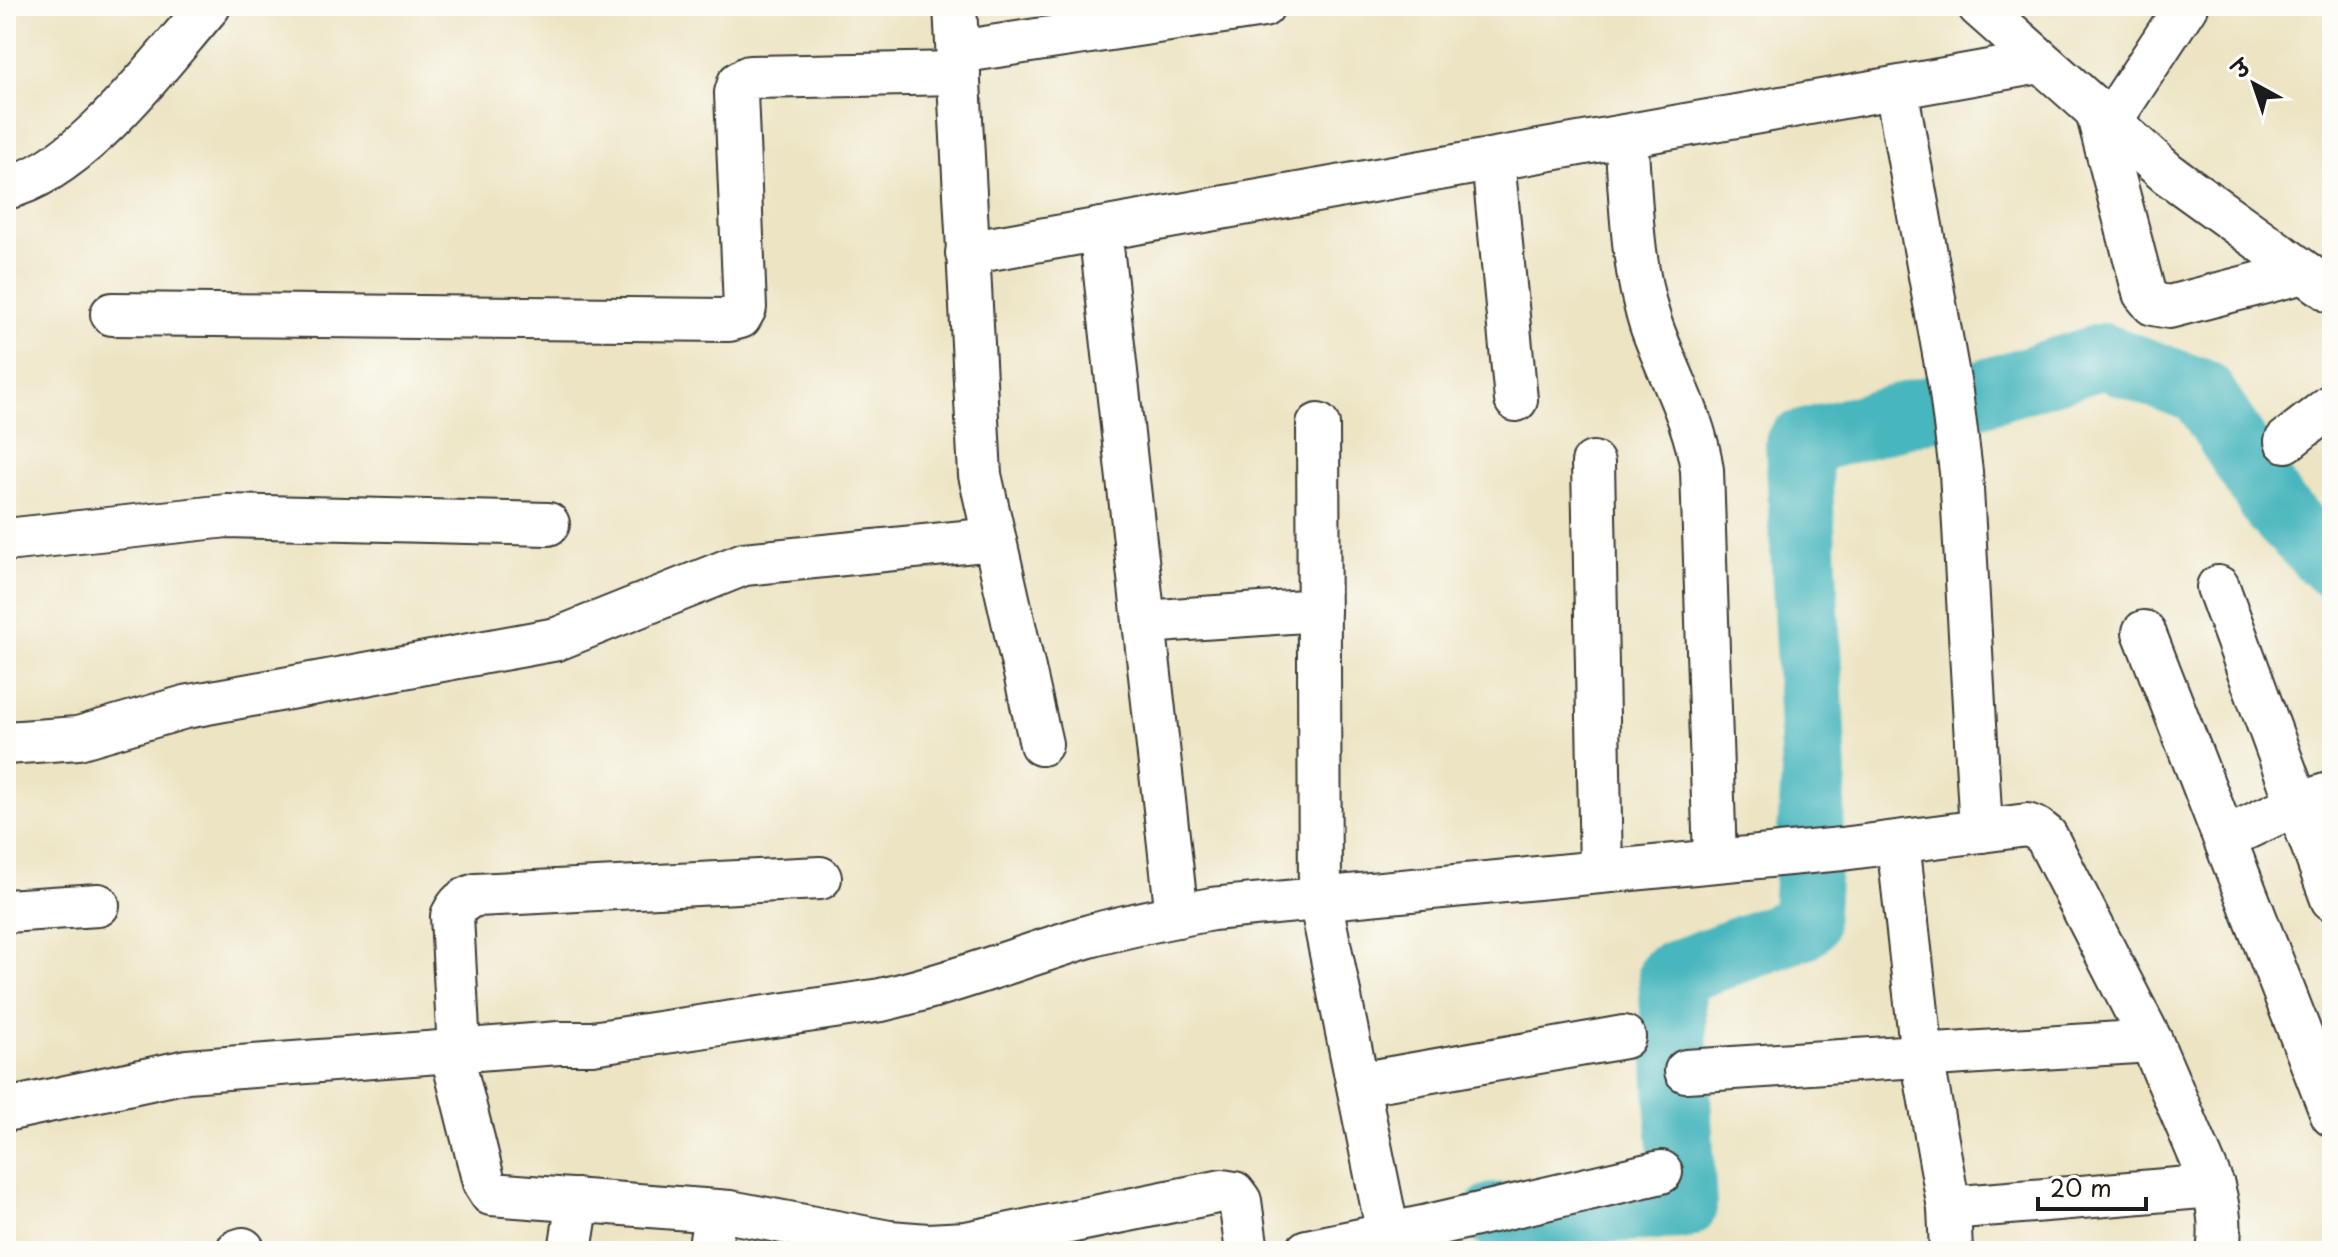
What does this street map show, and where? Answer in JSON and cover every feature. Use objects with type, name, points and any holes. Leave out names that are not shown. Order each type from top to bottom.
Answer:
[{"type":"street","points":[[6,188],[53,167],[93,136],[209,6]]},
{"type":"street","points":[[955,6],[980,475],[1041,744]]},
{"type":"street","points":[[112,314],[729,320],[740,317],[745,308],[736,93],[739,83],[749,77],[958,62],[1263,6]]},
{"type":"street","points":[[1979,6],[2167,173],[2318,282]]},
{"type":"street","points":[[2186,6],[2104,117],[2144,293],[2153,304],[2169,307],[2318,282]]},
{"type":"street","points":[[967,253],[2040,62]]},
{"type":"street","points":[[1896,88],[1951,392],[1961,472],[1981,831]]},
{"type":"street","points":[[1626,136],[1636,266],[1652,325],[1698,443],[1702,470],[1715,860]]},
{"type":"street","points":[[1493,160],[1516,400]]},
{"type":"street","points":[[1100,229],[1177,916]]},
{"type":"street","points":[[2286,441],[2332,405]]},
{"type":"street","points":[[1318,425],[1320,899],[1388,1234]]},
{"type":"street","points":[[1593,463],[1601,871]]},
{"type":"street","points":[[6,540],[227,516],[548,524]]},
{"type":"street","points":[[6,743],[78,738],[185,707],[557,639],[744,564],[994,539]]},
{"type":"street","points":[[2218,587],[2315,798],[2332,899]]},
{"type":"street","points":[[1144,622],[1319,610]]},
{"type":"street","points":[[2144,632],[2332,1115]]},
{"type":"street","points":[[2225,838],[2315,798]]},
{"type":"street","points":[[6,1110],[187,1071],[592,1043],[881,1000],[919,992],[1089,936],[1212,909],[1842,849],[2027,825],[2046,836],[2151,1041],[2213,1186],[2219,1207],[2221,1236],[2218,1251]]},
{"type":"street","points":[[1898,842],[1922,1056],[1949,1208],[1951,1251]]},
{"type":"street","points":[[820,878],[476,895],[457,904],[452,916],[455,1051],[484,1183],[491,1194],[716,1211],[889,1242],[928,1245],[966,1243],[1222,1191],[1234,1193],[1240,1201],[1247,1251]]},
{"type":"street","points":[[6,911],[98,905]]},
{"type":"street","points":[[1358,1084],[1624,1037]]},
{"type":"street","points":[[1686,1071],[2151,1041]]},
{"type":"street","points":[[1307,1251],[1661,1172]]},
{"type":"street","points":[[1949,1208],[2213,1186]]},
{"type":"street","points":[[570,1251],[578,1200]]},
{"type":"street","points":[[709,1251],[716,1211]]},
{"type":"waterway","points":[[1494,1216],[1684,1206],[1671,975],[1804,926],[1814,774],[1798,444],[1950,403],[2103,356],[2202,392],[2276,509],[2332,565]]}]
